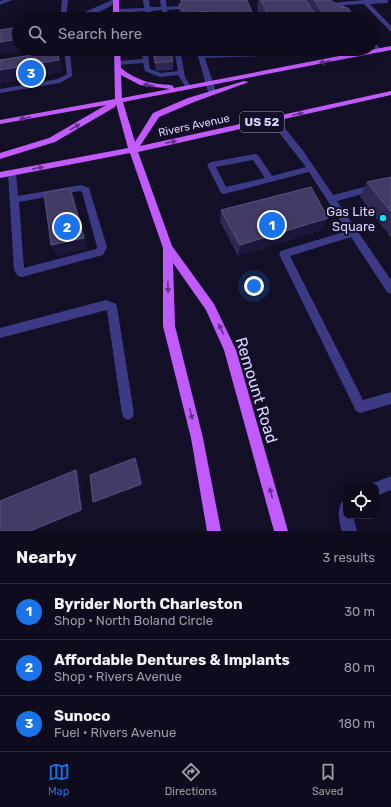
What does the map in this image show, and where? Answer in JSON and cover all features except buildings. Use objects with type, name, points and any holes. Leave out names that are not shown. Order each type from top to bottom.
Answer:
[{"type":"main road","points":[[116,0],[116,11]]},
{"type":"main road","points":[[380,51],[391,48]]},
{"type":"main road","name":"Remount Road","points":[[117,56],[119,101],[133,150],[168,248],[210,307],[230,350],[281,531]]},
{"type":"main road","points":[[0,122],[354,56]]},
{"type":"main road","points":[[118,66],[128,78],[143,84],[186,88]]},
{"type":"main road","points":[[133,150],[156,115],[212,92],[287,69]]},
{"type":"main road","name":"Rivers Avenue","points":[[0,175],[133,150],[391,93]]},
{"type":"main road","points":[[0,156],[52,140],[119,101]]},
{"type":"main road","name":"Remount Road","points":[[168,248],[169,326],[197,438],[214,531]]},
{"type":"street","points":[[0,3],[9,0]]},
{"type":"street","points":[[64,12],[65,0]]},
{"type":"street","points":[[91,12],[116,0]]},
{"type":"street","points":[[146,0],[148,10]]},
{"type":"street","points":[[163,0],[165,12]]},
{"type":"street","points":[[116,11],[194,6],[194,0]]},
{"type":"street","points":[[333,4],[389,0],[391,6]]},
{"type":"street","points":[[365,2],[374,12]]},
{"type":"street","points":[[340,4],[347,12]]},
{"type":"street","points":[[379,17],[391,30]]},
{"type":"street","points":[[0,91],[60,81],[70,75],[66,56]]},
{"type":"street","points":[[146,56],[147,70],[153,73],[160,75],[181,73]]},
{"type":"street","points":[[201,56],[212,92]]},
{"type":"street","points":[[118,66],[153,57]]},
{"type":"street","points":[[175,57],[186,88]]},
{"type":"street","points":[[49,74],[51,83]]},
{"type":"street","points":[[31,77],[32,86]]},
{"type":"street","points":[[12,80],[13,89]]},
{"type":"street","points":[[273,120],[301,154],[391,289]]},
{"type":"street","points":[[270,179],[255,157],[211,165],[224,191],[311,169]]},
{"type":"street","points":[[12,173],[19,270],[22,272],[100,252],[102,247],[86,190],[80,188],[14,200]]},
{"type":"street","points":[[331,199],[391,183]]},
{"type":"street","points":[[353,233],[284,254],[360,407],[391,398]]},
{"type":"street","points":[[0,333],[106,306],[112,307],[128,414]]},
{"type":"street","points":[[379,488],[391,483]]},
{"type":"street","points":[[347,519],[350,531]]},
{"type":"place","name":"Sunoco","points":[[31,73]]},
{"type":"place","name":"Gas Lite Square","points":[[383,218]]},
{"type":"place","name":"Byrider North Charleston","points":[[272,225]]},
{"type":"place","name":"Affordable Dentures & Implants","points":[[67,227]]}]
